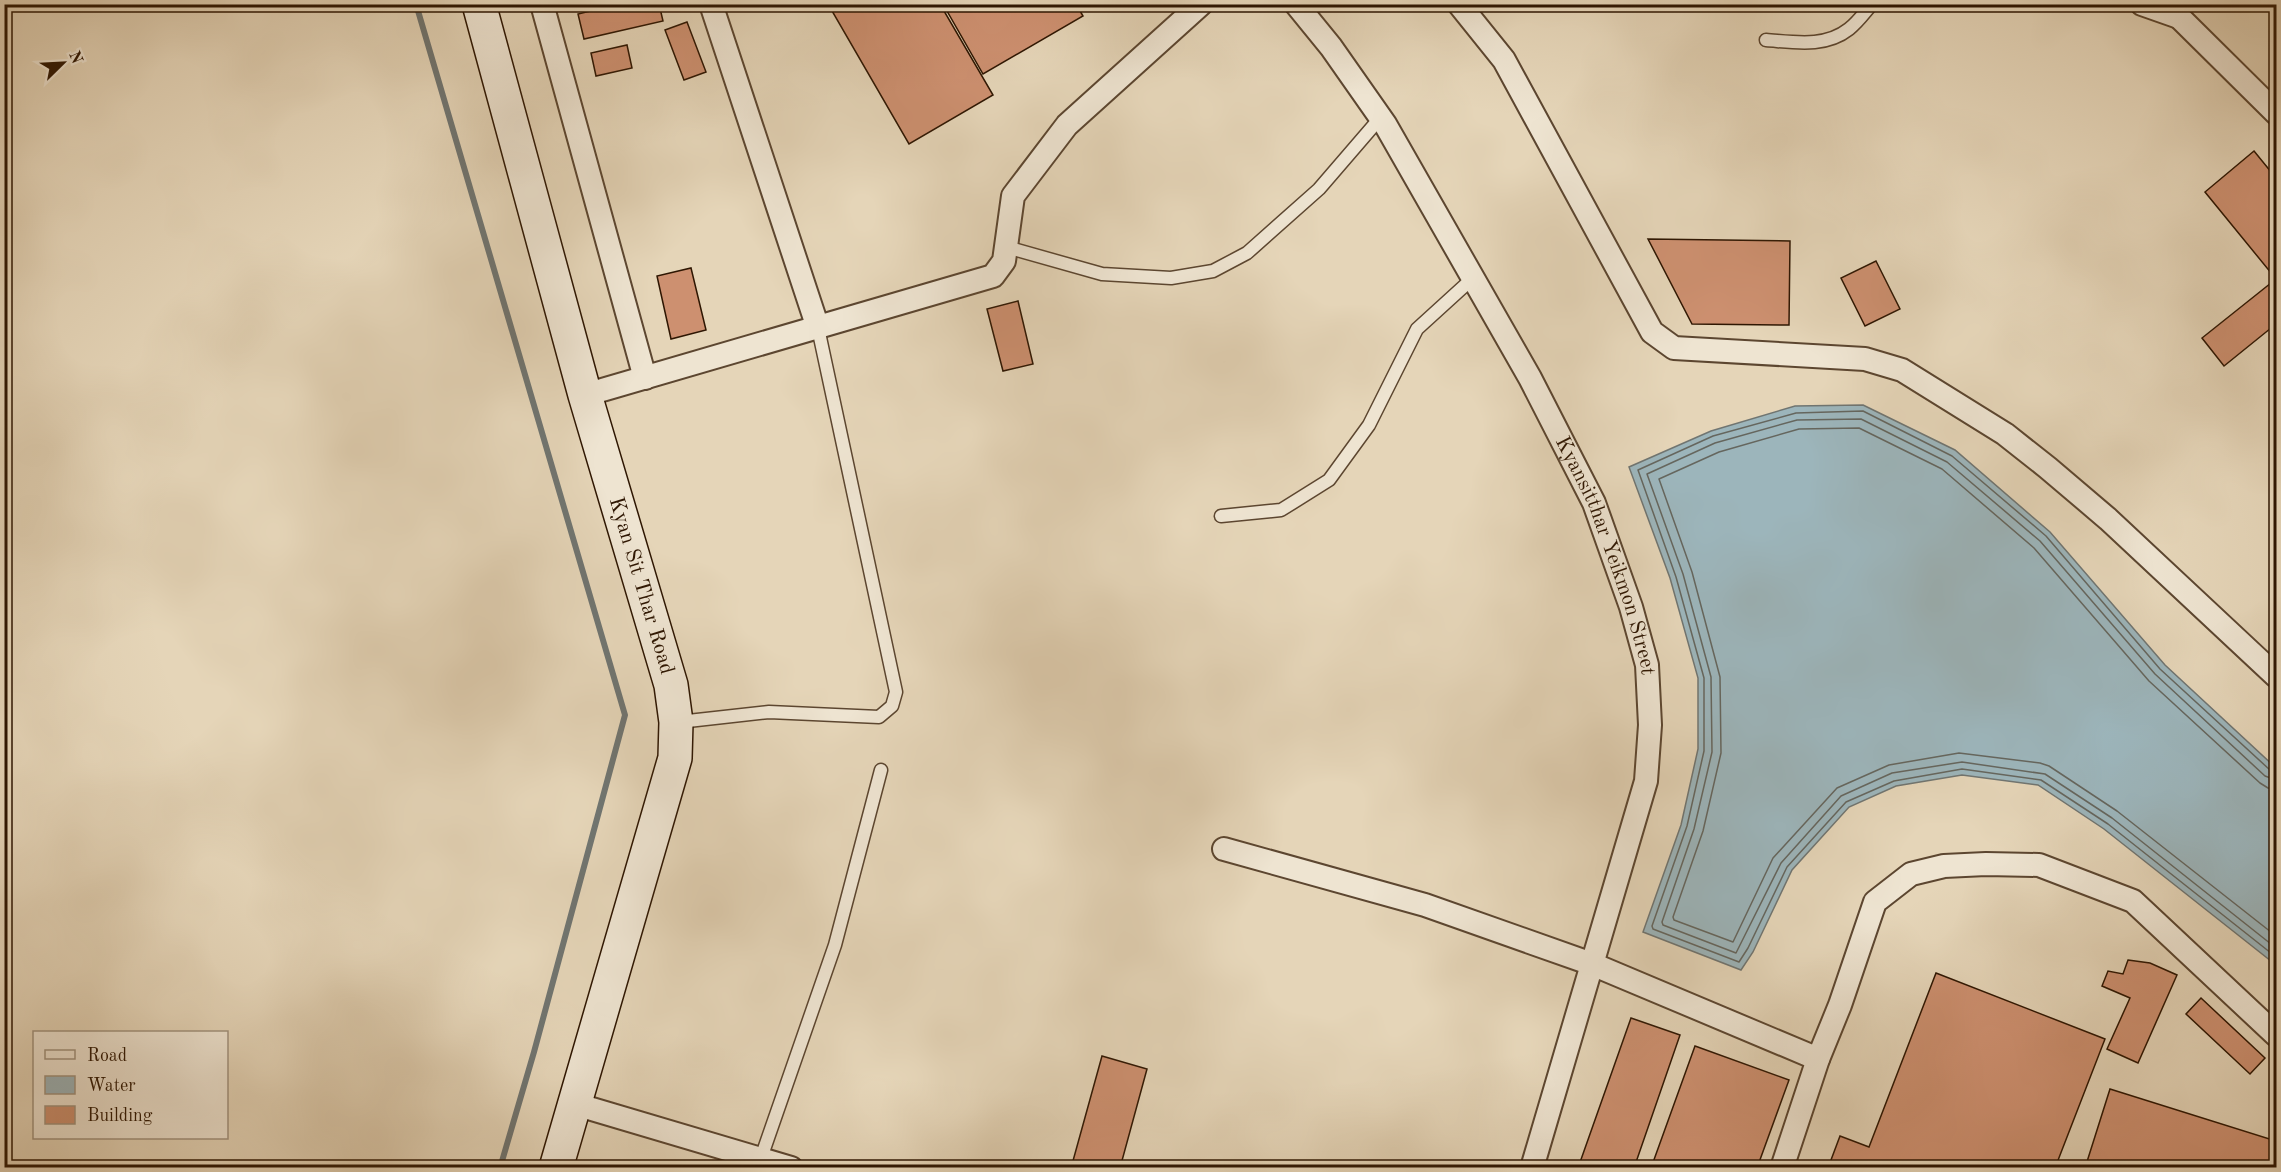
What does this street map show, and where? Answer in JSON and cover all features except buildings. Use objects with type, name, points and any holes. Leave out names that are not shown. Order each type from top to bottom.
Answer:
[{"type":"main road","name":"Kyan Sit Thar Road","points":[[479,4],[585,395],[671,685],[676,722],[675,758],[556,1167]]},
{"type":"street","points":[[542,4],[645,378]]},
{"type":"street","points":[[711,4],[818,328]]},
{"type":"street","points":[[585,395],[993,276],[1004,261],[1013,196],[1066,125],[1201,4]]},
{"type":"street","name":"Kyansitthar Yeikmon Street","points":[[1296,4],[1331,46],[1381,117],[1530,378],[1594,503],[1630,607],[1647,665],[1650,725],[1646,781],[1532,1167]]},
{"type":"street","points":[[1459,4],[1504,60],[1652,332],[1674,348],[1865,359],[1902,370],[2005,434],[2048,468],[2108,519],[2277,676]]},
{"type":"street","points":[[2142,4],[2174,11],[2277,113]]},
{"type":"street","points":[[1224,849],[1425,905],[1592,964],[1818,1059]]},
{"type":"street","points":[[1782,1167],[1875,902],[1911,874],[1954,865],[2039,865],[2133,901],[2277,1035]]},
{"type":"street","points":[[575,1104],[791,1167]]},
{"type":"lane","points":[[1766,40],[1808,43],[1830,39],[1848,29],[1872,4]]},
{"type":"lane","points":[[1006,247],[1102,273],[1171,278],[1212,271],[1247,253],[1319,189],[1381,117]]},
{"type":"lane","points":[[1221,516],[1281,510],[1329,480],[1369,425],[1417,329],[1473,278]]},
{"type":"lane","points":[[676,722],[769,712],[879,717],[892,706],[896,692],[818,328]]},
{"type":"lane","points":[[761,1158],[835,945],[881,770]]},
{"type":"water","points":[[1863,405],[1955,450],[2050,532],[2165,665],[2276,768],[2276,965],[2104,829],[2038,785],[1962,775],[1896,786],[1849,807],[1792,870],[1753,952],[1741,970],[1643,932],[1681,825],[1698,749],[1698,678],[1670,578],[1629,467],[1711,431],[1795,406]]},
{"type":"waterway","points":[[416,4],[625,715],[534,1052],[500,1168]]}]
